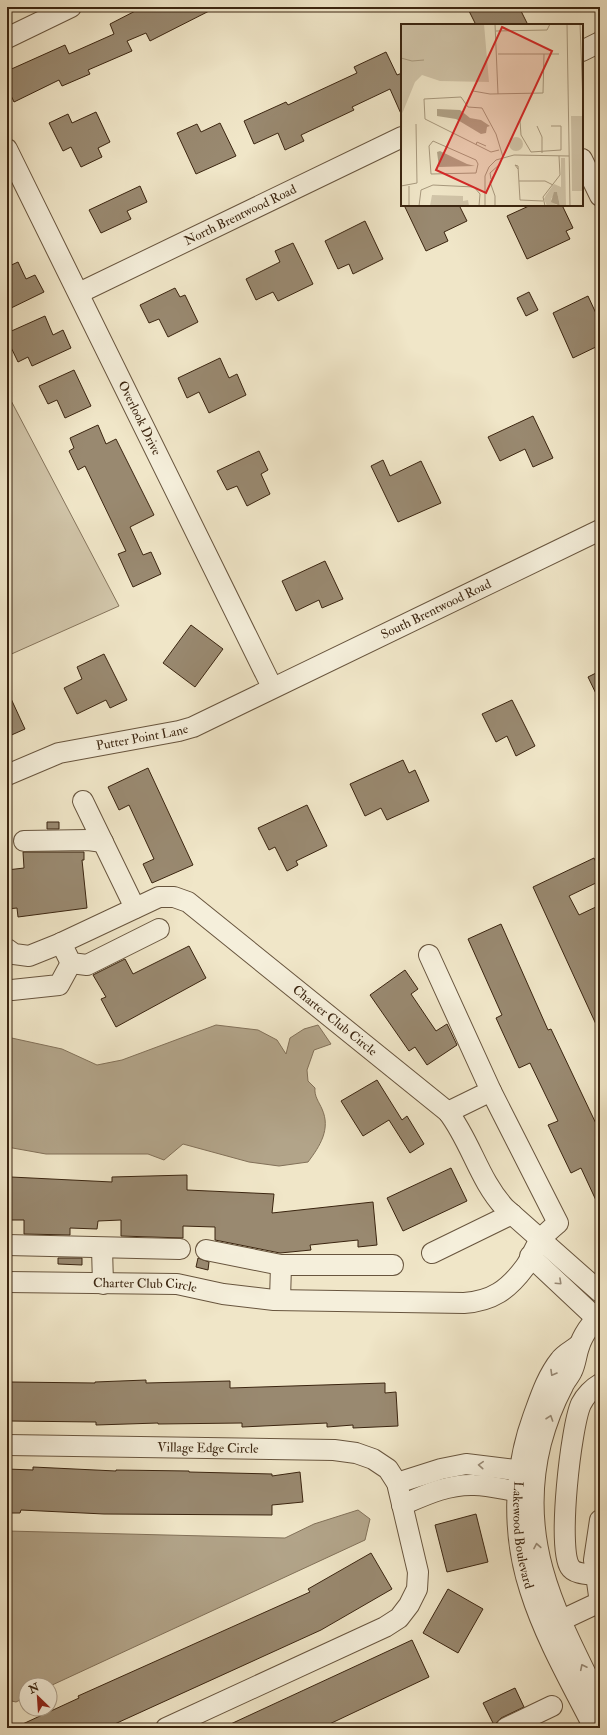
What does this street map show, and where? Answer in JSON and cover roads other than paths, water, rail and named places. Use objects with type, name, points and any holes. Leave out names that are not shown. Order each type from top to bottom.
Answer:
[{"type":"street","points":[[7,38],[70,7]]},
{"type":"street","points":[[583,50],[600,42]]},
{"type":"street","name":"North Brentwood Road","points":[[79,293],[401,137]]},
{"type":"street","name":"Overlook Drive","points":[[7,149],[272,687]]},
{"type":"street","points":[[583,161],[600,196]]},
{"type":"street","name":"South Brentwood Road","points":[[272,687],[379,638],[600,530]]},
{"type":"street","name":"Putter Point Lane","points":[[7,775],[59,753],[179,732],[193,727],[272,687]]},
{"type":"street","points":[[83,801],[135,908]]},
{"type":"street","points":[[24,841],[88,840],[103,842]]},
{"type":"street","name":"Charter Club Circle","points":[[7,949],[14,954],[29,956],[61,943],[159,897],[174,897],[188,902],[448,1112],[457,1123],[493,1195],[512,1214],[535,1248],[598,1316]]},
{"type":"street","points":[[71,963],[87,965],[159,929]]},
{"type":"street","points":[[61,943],[71,963]]},
{"type":"street","points":[[429,955],[491,1091],[558,1223],[535,1248]]},
{"type":"street","points":[[12,990],[59,985],[71,963]]},
{"type":"street","points":[[448,1112],[491,1091]]},
{"type":"street","points":[[432,1253],[512,1214]]},
{"type":"street","points":[[7,1245],[180,1249]]},
{"type":"street","points":[[102,1248],[103,1284]]},
{"type":"street","name":"Charter Club Circle","points":[[535,1248],[600,1292]]},
{"type":"street","name":"Charter Club Circle","points":[[7,1282],[177,1284],[223,1294],[280,1300],[478,1302],[492,1298],[505,1289],[525,1266],[535,1248]]},
{"type":"street","points":[[206,1250],[281,1265],[393,1265]]},
{"type":"street","points":[[280,1300],[281,1265]]},
{"type":"street","name":"Lakewood Boulevard","points":[[598,1316],[579,1345],[572,1371],[557,1398],[542,1441],[528,1471],[526,1493],[517,1525],[529,1590],[600,1702]]},
{"type":"street","points":[[595,1575],[578,1572],[570,1568],[565,1555],[563,1520],[574,1436],[581,1404],[594,1388],[600,1384]]},
{"type":"street","name":"Village Edge Circle","points":[[7,1445],[334,1450],[356,1453],[373,1459],[388,1469],[397,1482],[418,1572],[417,1589],[409,1605],[399,1618],[385,1627],[166,1728]]},
{"type":"street","points":[[402,1505],[466,1464],[528,1471]]},
{"type":"street","points":[[397,1482],[443,1479],[526,1493]]},
{"type":"street","points":[[555,1630],[600,1603],[594,1560],[600,1520]]},
{"type":"street","points":[[555,1630],[600,1616]]},
{"type":"street","name":"Lakewood Boulevard","points":[[555,1630],[594,1728]]},
{"type":"street","points":[[506,1728],[552,1706]]}]
